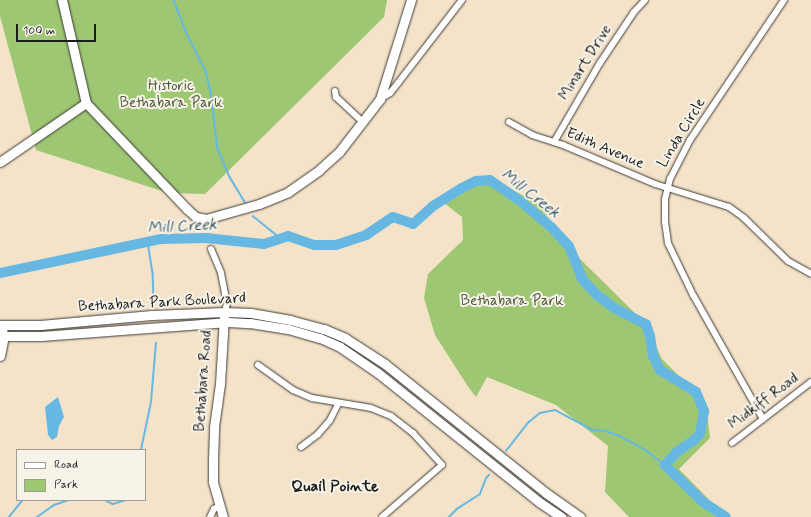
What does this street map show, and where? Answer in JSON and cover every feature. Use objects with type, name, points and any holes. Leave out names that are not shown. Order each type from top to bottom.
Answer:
[{"type":"street","points":[[62,0],[86,103],[196,217],[212,219],[288,192],[319,170],[339,152],[380,99],[411,0]]},
{"type":"street","points":[[380,99],[390,93],[462,0]]},
{"type":"street","name":"Minart Drive","points":[[554,142],[600,63],[634,12],[645,0]]},
{"type":"street","name":"Linda Circle","points":[[763,419],[693,295],[668,243],[665,221],[667,188],[678,161],[690,140],[784,0]]},
{"type":"street","points":[[335,91],[336,97],[363,122]]},
{"type":"street","points":[[0,162],[86,103]]},
{"type":"street","name":"Edith Avenue","points":[[509,122],[519,129],[554,142],[628,174],[667,188],[730,207],[744,218],[788,261],[811,274]]},
{"type":"street","name":"Bethabara Road","points":[[211,249],[221,273],[227,303],[222,322],[220,384],[214,427],[213,460],[213,481],[223,517]]},
{"type":"street","name":"Bethabara Park Boulevard","points":[[0,326],[40,325],[152,315],[225,312],[251,313],[290,320],[324,329],[345,338],[384,364],[546,493],[580,517]]},
{"type":"street","name":"Bethabara Park Boulevard","points":[[2,336],[41,336],[222,322],[250,323],[288,329],[320,338],[340,347],[378,373],[561,517]]},
{"type":"street","points":[[0,326],[2,336],[0,356]]},
{"type":"street","points":[[258,365],[293,390],[312,398],[338,404],[372,408],[391,416],[413,433],[442,465],[382,517]]},
{"type":"street","name":"Midkiff Road","points":[[732,443],[811,382]]},
{"type":"street","points":[[301,447],[318,434],[330,420],[338,404]]},
{"type":"street","points":[[210,517],[214,509],[219,506]]},
{"type":"green space","name":"Historic Bethabara Park","points":[[0,0],[387,0],[384,17],[205,194],[168,193],[36,150],[0,16]]},
{"type":"green space","name":"Bethabara Park","points":[[493,178],[539,205],[575,254],[645,323],[662,359],[706,403],[710,438],[679,469],[726,517],[629,517],[605,492],[608,446],[556,405],[487,377],[476,397],[467,385],[435,335],[424,298],[428,274],[463,240],[462,217],[439,199],[468,183]]},
{"type":"water","points":[[58,397],[64,417],[59,426],[57,437],[52,440],[48,435],[45,407]]},
{"type":"waterway","points":[[174,0],[188,36],[206,71],[211,93],[218,149],[230,177],[245,202]]},
{"type":"waterway","name":"Mill Creek","points":[[0,273],[161,239],[206,238],[264,244],[288,236],[314,245],[336,245],[366,235],[393,217],[413,224],[433,206],[462,188],[476,181],[490,180],[519,200],[551,227],[569,246],[582,279],[597,295],[614,308],[646,324],[650,336],[653,356],[660,370],[696,392],[704,411],[700,434],[677,452],[665,465],[703,502],[726,517]]},
{"type":"waterway","points":[[253,216],[280,238]]},
{"type":"waterway","points":[[148,242],[153,272],[154,295]]},
{"type":"waterway","points":[[141,449],[151,402],[156,343]]},
{"type":"waterway","points":[[506,451],[529,422],[540,413],[555,410],[593,430],[606,431],[620,436],[647,451],[665,465]]},
{"type":"waterway","points":[[449,517],[457,509],[480,494],[486,478],[489,475]]},
{"type":"waterway","points":[[9,517],[22,501]]},
{"type":"waterway","points":[[37,517],[54,505],[66,501]]},
{"type":"waterway","points":[[107,501],[113,504],[123,501]]},
{"type":"district","name":"Quail Pointe","points":[[335,487]]}]
